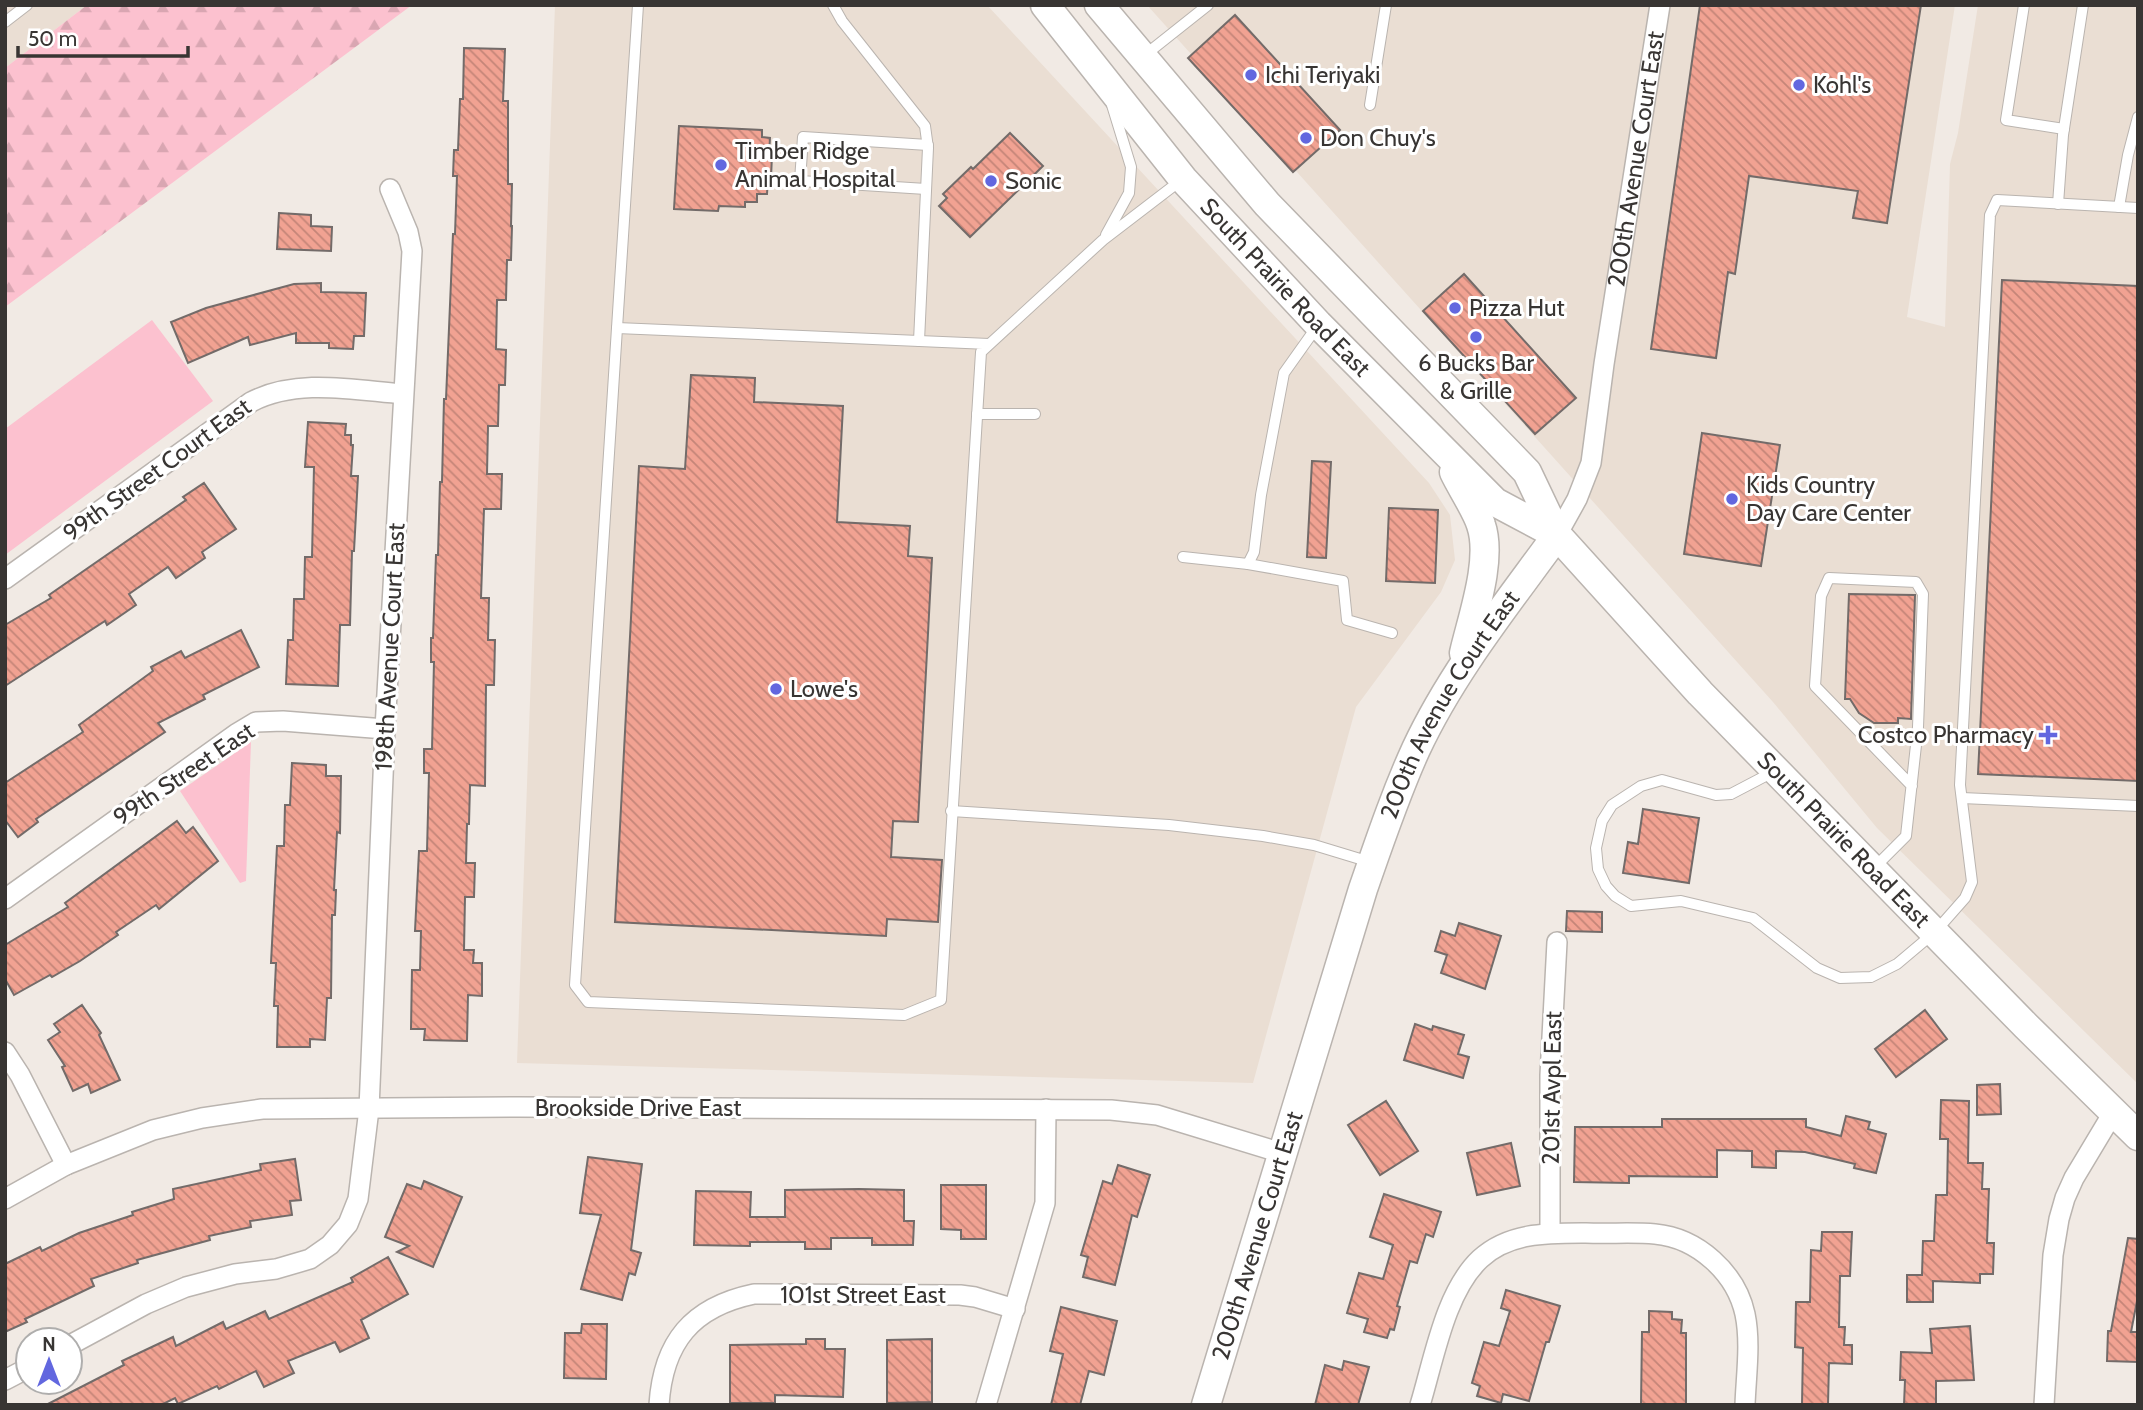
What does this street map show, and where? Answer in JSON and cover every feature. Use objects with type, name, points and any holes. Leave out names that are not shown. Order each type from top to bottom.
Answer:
[{"type":"main road","name":"South Prairie Road East","points":[[1045,5],[1182,179],[1318,324],[1495,502],[1557,535]]},
{"type":"main road","name":"South Prairie Road East","points":[[1099,5],[1267,204],[1527,472],[1557,535],[1700,694],[2138,1136]]},
{"type":"main road","points":[[1444,450],[1481,524],[1485,544],[1481,577],[1460,674]]},
{"type":"main road","name":"200th Avenue Court East","points":[[1206,1405],[1372,863],[1416,749],[1479,640],[1557,535]]},
{"type":"street","name":"200th Avenue Court East","points":[[1557,535],[1577,499],[1591,463],[1660,5]]},
{"type":"street","name":"198th Avenue Court East","points":[[84,1337],[146,1304],[186,1287],[235,1274],[276,1269],[310,1259],[330,1245],[348,1224],[358,1199],[369,1110],[412,251],[411,241],[390,189]]},
{"type":"street","name":"99th Street Court East","points":[[5,579],[251,402],[268,393],[307,387],[403,394]]},
{"type":"street","name":"99th Street East","points":[[5,899],[236,734],[257,722],[283,721],[386,729]]},
{"type":"street","name":"201st Avpl East","points":[[1550,1233],[1550,1075],[1557,942]]},
{"type":"street","points":[[5,1052],[20,1075],[66,1165]]},
{"type":"street","name":"Brookside Drive East","points":[[5,1199],[66,1165],[153,1130],[202,1118],[262,1109],[519,1107],[1111,1110],[1157,1115],[1282,1153]]},
{"type":"street","points":[[986,1405],[1045,1203],[1046,1110]]},
{"type":"street","points":[[2044,1405],[2053,1255],[2059,1219],[2074,1178],[2113,1113]]},
{"type":"street","points":[[1420,1405],[1452,1298],[1463,1278],[1481,1257],[1500,1245],[1525,1236],[1550,1233],[1657,1234],[1680,1240],[1704,1252],[1719,1265],[1738,1294],[1745,1314],[1745,1405]]},
{"type":"street","name":"101st Street East","points":[[659,1405],[660,1381],[668,1355],[682,1332],[711,1308],[731,1299],[754,1294],[967,1296],[1015,1309]]},
{"type":"lane","points":[[5,22],[27,5]]},
{"type":"lane","points":[[638,5],[575,985],[589,1002],[904,1014],[941,1000],[981,352],[1103,240],[1182,179]]},
{"type":"lane","points":[[833,5],[842,21],[925,126],[928,145],[919,341]]},
{"type":"lane","points":[[1143,57],[1208,5]]},
{"type":"lane","points":[[1370,104],[1386,5]]},
{"type":"lane","points":[[2024,5],[2006,120],[2064,129]]},
{"type":"lane","points":[[2058,204],[2064,129],[2083,5]]},
{"type":"lane","points":[[1103,240],[1129,193],[1131,167],[1105,81]]},
{"type":"lane","points":[[2119,207],[2137,118]]},
{"type":"lane","points":[[926,188],[800,181],[803,137],[928,145]]},
{"type":"lane","points":[[1776,770],[1731,794],[1716,795],[1662,780],[1641,786],[1612,805],[1602,821],[1596,848],[1598,869],[1606,886],[1615,896],[1631,906],[1681,901],[1753,918],[1817,968],[1840,978],[1871,977],[1897,964],[1935,932],[1965,898],[1972,882],[1961,785],[1990,215],[1997,200],[2138,208]]},
{"type":"lane","points":[[1248,565],[1254,552],[1259,505],[1284,373],[1318,324]]},
{"type":"lane","points":[[617,328],[989,344]]},
{"type":"lane","points":[[977,414],[1035,414]]},
{"type":"lane","points":[[1183,557],[1248,565],[1343,582],[1347,620],[1392,633]]},
{"type":"lane","points":[[1873,869],[1906,836],[1912,786],[1918,727],[1923,594],[1916,582],[1829,578],[1821,596],[1815,686],[1912,786]]},
{"type":"lane","points":[[1962,798],[2138,806]]},
{"type":"lane","points":[[951,811],[1169,825],[1263,836],[1314,845],[1372,863]]},
{"type":"shaded area","points":[[5,5],[87,5],[5,68]]},
{"type":"shaded area","points":[[555,5],[987,5],[1429,483],[1450,515],[1455,560],[1441,592],[1356,707],[1253,1083],[517,1063]]},
{"type":"shaded area","points":[[1147,5],[1955,5],[1907,317],[1945,327],[1950,164],[1958,133],[1978,5],[2138,5],[2138,1084],[1877,828],[1773,702]]},
{"type":"green space","points":[[87,5],[412,5],[5,307],[5,68]]},
{"type":"green space","points":[[152,320],[213,401],[5,555],[5,429]]},
{"type":"green space","points":[[251,742],[246,881],[240,883],[180,791]]},
{"type":"building","name":"Kohl's","points":[[1700,5],[1921,5],[1887,223],[1853,218],[1858,191],[1749,176],[1735,274],[1728,272],[1716,358],[1651,349]]},
{"type":"building","points":[[1235,15],[1340,130],[1293,172],[1188,58]]},
{"type":"building","points":[[464,48],[505,49],[503,101],[508,101],[508,184],[512,184],[511,260],[507,260],[506,300],[497,300],[496,349],[506,350],[505,385],[499,385],[498,426],[488,426],[487,474],[502,474],[501,509],[484,509],[481,598],[489,598],[488,640],[495,640],[494,685],[486,685],[485,786],[470,785],[467,824],[466,863],[475,863],[474,897],[465,897],[464,950],[474,950],[473,963],[482,963],[482,996],[468,995],[467,1041],[424,1040],[425,1029],[411,1029],[412,970],[420,970],[421,931],[415,931],[419,851],[427,851],[429,773],[424,773],[424,749],[432,749],[434,662],[431,662],[431,638],[455,234],[457,176],[453,176],[454,150],[458,150],[460,99],[463,99]]},
{"type":"building","name":"Timber Ridge Animal Hospital","points":[[679,126],[762,130],[762,137],[770,138],[769,155],[772,155],[767,194],[757,194],[757,202],[745,202],[745,207],[719,206],[718,211],[674,209]]},
{"type":"building","name":"Sonic","points":[[1010,133],[1043,166],[970,237],[939,206],[947,198],[943,194]]},
{"type":"building","points":[[279,213],[311,215],[311,226],[332,227],[331,251],[277,249]]},
{"type":"building","points":[[1464,274],[1576,398],[1535,434],[1423,311]]},
{"type":"building","points":[[2002,280],[2138,286],[2138,781],[1978,774]]},
{"type":"building","points":[[321,283],[321,292],[366,293],[364,336],[354,336],[353,349],[329,348],[329,343],[296,343],[296,333],[250,345],[248,337],[188,363],[171,322],[206,308],[294,284]]},
{"type":"building","name":"Lowe's","points":[[691,375],[755,378],[754,402],[843,406],[837,522],[910,526],[908,556],[932,558],[918,822],[893,821],[891,857],[942,860],[938,922],[887,919],[886,936],[615,922],[639,466],[685,469]]},
{"type":"building","points":[[308,422],[346,424],[345,435],[351,435],[353,445],[351,476],[358,476],[350,625],[340,625],[338,686],[286,684],[288,640],[293,640],[294,599],[304,599],[305,557],[312,557],[314,467],[305,467]]},
{"type":"building","name":"Kids Country Day Care Center","points":[[1702,433],[1780,445],[1761,566],[1684,554]]},
{"type":"building","points":[[1312,461],[1331,462],[1326,558],[1307,557]]},
{"type":"building","points":[[204,483],[236,529],[202,552],[205,558],[176,578],[168,567],[129,594],[136,605],[107,625],[105,621],[5,686],[5,625],[51,598],[49,595],[186,500],[183,497]]},
{"type":"building","points":[[1389,508],[1438,510],[1435,583],[1386,581]]},
{"type":"building","points":[[1849,594],[1915,595],[1911,719],[1898,718],[1898,723],[1874,723],[1859,713],[1850,699],[1845,699]]},
{"type":"building","points":[[241,630],[259,667],[203,695],[205,699],[158,723],[165,732],[36,819],[38,822],[18,837],[5,820],[5,783],[83,732],[79,725],[153,671],[151,667],[181,651],[185,658]]},
{"type":"building","points":[[292,763],[326,765],[326,776],[341,776],[335,915],[332,915],[331,998],[327,998],[325,1040],[310,1039],[310,1047],[277,1047],[278,1006],[274,1006],[276,963],[271,963],[277,846],[284,846],[285,805],[290,805]]},
{"type":"building","points":[[1643,809],[1699,818],[1689,883],[1623,873],[1628,842],[1638,844]]},
{"type":"building","points":[[177,821],[186,833],[193,827],[218,861],[159,909],[156,905],[80,961],[14,995],[5,979],[5,945],[68,907],[65,903]]},
{"type":"building","points":[[1567,911],[1602,912],[1602,932],[1566,931]]},
{"type":"building","points":[[1459,923],[1501,936],[1485,989],[1441,973],[1447,955],[1435,951],[1441,931],[1455,936]]},
{"type":"building","points":[[82,1005],[101,1033],[99,1035],[120,1080],[91,1093],[88,1084],[73,1091],[62,1067],[65,1066],[48,1040],[60,1032],[54,1024]]},
{"type":"building","points":[[1925,1010],[1947,1039],[1896,1077],[1875,1049]]},
{"type":"building","points":[[1415,1024],[1432,1030],[1433,1026],[1464,1035],[1458,1054],[1469,1057],[1463,1078],[1404,1060]]},
{"type":"building","points":[[2000,1084],[2001,1114],[1977,1115],[1977,1085]]},
{"type":"building","points":[[1941,1100],[1969,1101],[1968,1163],[1983,1163],[1982,1189],[1989,1189],[1987,1243],[1994,1243],[1993,1274],[1980,1274],[1980,1283],[1933,1281],[1933,1302],[1907,1302],[1907,1275],[1922,1275],[1923,1241],[1934,1241],[1936,1195],[1947,1195],[1948,1139],[1940,1139]]},
{"type":"building","points":[[1386,1101],[1418,1151],[1380,1175],[1348,1125]]},
{"type":"building","points":[[1846,1116],[1870,1122],[1868,1129],[1886,1134],[1876,1173],[1854,1168],[1855,1164],[1805,1152],[1776,1151],[1776,1168],[1752,1167],[1752,1151],[1717,1150],[1717,1177],[1629,1176],[1629,1183],[1574,1182],[1575,1127],[1662,1127],[1662,1119],[1806,1119],[1806,1127],[1841,1136]]},
{"type":"building","points":[[1511,1143],[1520,1186],[1477,1195],[1467,1153]]},
{"type":"building","points":[[588,1157],[642,1164],[631,1250],[641,1253],[635,1275],[629,1273],[622,1300],[581,1289],[601,1215],[580,1213]]},
{"type":"building","points":[[295,1159],[301,1200],[290,1201],[292,1215],[250,1221],[251,1227],[209,1236],[210,1240],[137,1260],[138,1263],[91,1279],[94,1286],[25,1319],[27,1322],[5,1332],[5,1264],[40,1247],[42,1251],[79,1233],[133,1215],[132,1212],[174,1199],[173,1189],[261,1170],[260,1164]]},
{"type":"building","points":[[1118,1165],[1150,1175],[1137,1217],[1132,1215],[1115,1285],[1083,1277],[1088,1257],[1081,1255],[1103,1181],[1112,1184]]},
{"type":"building","points":[[424,1181],[462,1197],[433,1267],[397,1252],[409,1246],[385,1237],[407,1184],[421,1189]]},
{"type":"building","points":[[941,1185],[986,1185],[986,1239],[961,1239],[961,1230],[941,1229]]},
{"type":"building","points":[[785,1190],[904,1190],[904,1221],[914,1221],[913,1245],[872,1245],[872,1238],[831,1238],[831,1249],[805,1249],[805,1242],[750,1242],[750,1246],[694,1245],[696,1191],[751,1192],[750,1217],[785,1217]]},
{"type":"building","points":[[1384,1194],[1441,1212],[1433,1237],[1426,1234],[1417,1263],[1410,1261],[1397,1306],[1400,1307],[1394,1330],[1390,1329],[1387,1338],[1364,1332],[1368,1319],[1347,1313],[1359,1273],[1383,1279],[1393,1245],[1370,1237]]},
{"type":"building","points":[[1822,1232],[1852,1232],[1850,1276],[1840,1276],[1839,1327],[1845,1327],[1844,1345],[1852,1345],[1852,1364],[1829,1363],[1828,1405],[1802,1405],[1803,1348],[1795,1347],[1796,1302],[1810,1302],[1811,1250],[1821,1251]]},
{"type":"building","points":[[2128,1238],[2138,1239],[2138,1296],[2131,1332],[2138,1332],[2138,1362],[2107,1361],[2108,1331],[2111,1331]]},
{"type":"building","points":[[388,1257],[408,1294],[361,1320],[369,1338],[340,1352],[335,1342],[288,1361],[294,1373],[264,1387],[256,1371],[219,1389],[217,1386],[178,1404],[175,1398],[161,1405],[46,1405],[64,1396],[84,1396],[84,1386],[124,1365],[122,1361],[173,1337],[176,1346],[223,1322],[226,1329],[265,1311],[269,1319],[353,1282],[351,1278]]},
{"type":"building","points":[[1506,1290],[1560,1306],[1549,1342],[1546,1342],[1529,1401],[1503,1394],[1501,1403],[1477,1396],[1480,1386],[1472,1383],[1484,1342],[1499,1346],[1510,1311],[1501,1308]]},
{"type":"building","points":[[1061,1307],[1117,1321],[1104,1375],[1089,1371],[1080,1405],[1051,1405],[1063,1354],[1050,1351]]},
{"type":"building","points":[[1649,1311],[1672,1312],[1672,1319],[1682,1320],[1681,1333],[1686,1333],[1686,1405],[1641,1405],[1642,1332],[1649,1332]]},
{"type":"building","points":[[582,1324],[607,1324],[606,1379],[564,1378],[565,1333],[581,1333]]},
{"type":"building","points":[[1970,1326],[1974,1380],[1936,1381],[1936,1405],[1904,1405],[1905,1380],[1900,1380],[1901,1352],[1932,1353],[1930,1329]]},
{"type":"building","points":[[806,1339],[825,1339],[825,1349],[845,1349],[843,1397],[775,1395],[775,1403],[730,1403],[730,1345],[806,1344]]},
{"type":"building","points":[[932,1339],[932,1402],[887,1403],[887,1340]]},
{"type":"building","points":[[1344,1361],[1369,1367],[1358,1405],[1315,1405],[1325,1365],[1342,1370]]},
{"type":"place","name":"Ichi Teriyaki","points":[[1251,75]]},
{"type":"place","name":"Kohl's","points":[[1799,85]]},
{"type":"place","name":"Don Chuy's","points":[[1306,138]]},
{"type":"place","name":"Timber Ridge Animal Hospital","points":[[721,165]]},
{"type":"place","name":"Sonic","points":[[991,181]]},
{"type":"place","name":"Pizza Hut","points":[[1455,308]]},
{"type":"place","name":"6 Bucks Bar & Grille","points":[[1476,337]]},
{"type":"place","name":"Kids Country Day Care Center","points":[[1732,499]]},
{"type":"place","name":"Lowe's","points":[[776,689]]},
{"type":"place","name":"Costco Pharmacy","points":[[2048,735]]}]
